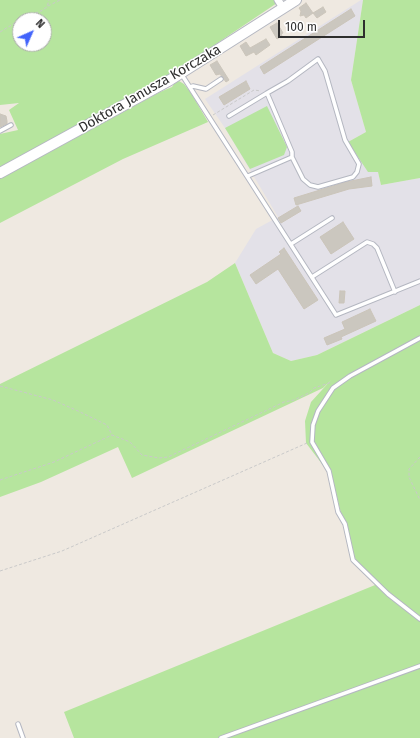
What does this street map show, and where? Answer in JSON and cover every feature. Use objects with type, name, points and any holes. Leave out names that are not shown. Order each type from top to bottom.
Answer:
[{"type":"street","name":"Doktora Janusza Korczaka","points":[[0,173],[181,74],[281,4],[296,0]]},
{"type":"lane","points":[[229,116],[267,93],[288,81],[318,59],[326,71],[346,140],[359,164],[357,172],[353,177],[318,187],[310,186],[303,179],[292,157],[292,152],[267,93]]},
{"type":"lane","points":[[181,74],[336,315],[420,281]]},
{"type":"lane","points":[[190,87],[193,86],[206,89],[221,79]]},
{"type":"lane","points":[[0,131],[11,125]]},
{"type":"lane","points":[[248,176],[292,157]]},
{"type":"lane","points":[[291,244],[332,218]]},
{"type":"lane","points":[[312,277],[367,242],[374,244],[377,248],[395,292]]},
{"type":"lane","points":[[420,338],[337,384],[318,411],[313,425],[312,442],[329,471],[338,512],[345,524],[353,560],[388,594],[420,619]]},
{"type":"lane","points":[[221,738],[420,666]]},
{"type":"lane","points":[[18,724],[23,738]]},
{"type":"path","points":[[48,7],[49,0]]},
{"type":"path","points":[[0,32],[23,18],[60,0]]},
{"type":"path","points":[[213,115],[254,90]]},
{"type":"path","points":[[0,386],[53,400],[78,411],[107,425],[112,435],[130,442],[142,455],[159,458],[168,457],[284,402],[294,400],[309,393],[314,388],[330,382],[335,382],[337,384]]},
{"type":"path","points":[[0,480],[54,462],[112,435]]},
{"type":"path","points":[[0,571],[62,551],[290,449],[312,442]]},
{"type":"path","points":[[420,457],[409,469],[409,477],[420,500]]},
{"type":"shaded area","points":[[363,0],[351,80],[366,132],[348,142],[378,172],[381,185],[420,178],[420,305],[317,355],[291,361],[273,353],[235,263],[256,229],[278,217],[225,128],[205,99]]},
{"type":"green space","points":[[0,0],[275,0],[277,3],[167,77],[0,168],[0,134],[18,130],[9,110],[19,103],[0,105]]},
{"type":"green space","points":[[363,0],[420,0],[420,178],[381,185],[378,172],[368,172],[348,142],[366,132],[351,80]]},
{"type":"green space","points":[[179,81],[184,84],[191,93],[208,122],[123,159],[0,223],[0,179],[160,92],[172,87]]},
{"type":"green space","points":[[267,106],[287,147],[284,155],[250,169],[225,128]]},
{"type":"green space","points":[[235,263],[273,353],[291,361],[317,355],[420,305],[420,738],[74,738],[64,712],[380,583],[357,562],[349,546],[332,477],[306,443],[305,421],[311,402],[331,380],[323,388],[132,478],[118,447],[41,482],[0,497],[0,384],[207,282]]},
{"type":"building","points":[[306,3],[313,13],[306,18],[304,15],[300,16],[301,11],[299,8]]},
{"type":"building","points":[[323,7],[326,12],[317,18],[313,13]]},
{"type":"building","points":[[351,9],[355,16],[264,74],[260,67]]},
{"type":"building","points":[[277,23],[283,33],[281,34],[282,36],[277,39],[270,27]]},
{"type":"building","points":[[266,39],[270,45],[256,55],[254,52],[246,56],[240,46],[246,42],[250,48]]},
{"type":"building","points":[[217,61],[229,80],[226,82],[220,74],[216,75],[210,65]]},
{"type":"building","points":[[246,81],[250,89],[224,105],[219,97]]},
{"type":"building","points":[[0,114],[6,116],[7,124],[0,127]]},
{"type":"building","points":[[371,177],[372,186],[349,189],[296,205],[294,198],[346,182]]},
{"type":"building","points":[[298,206],[301,211],[281,223],[278,218]]},
{"type":"building","points":[[343,222],[354,239],[331,254],[320,237]]},
{"type":"building","points":[[284,248],[318,300],[304,309],[278,269],[256,284],[250,275],[281,254],[279,252]]},
{"type":"building","points":[[340,291],[345,291],[344,303],[339,303]]},
{"type":"building","points":[[370,309],[376,321],[341,337],[342,339],[327,345],[324,338],[345,329],[342,322]]}]
